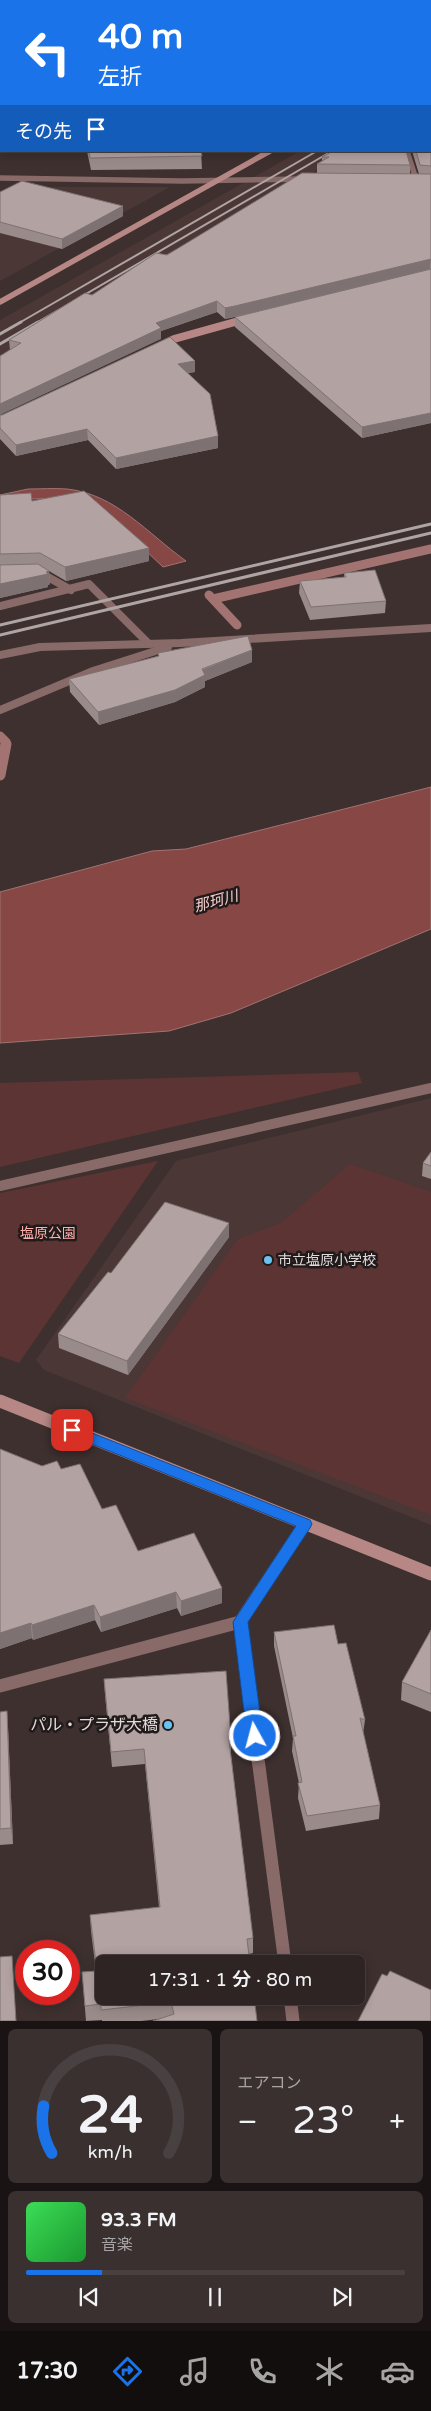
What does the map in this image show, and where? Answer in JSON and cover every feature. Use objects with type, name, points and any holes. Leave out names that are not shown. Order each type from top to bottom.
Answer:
[{"type":"street","points":[[0,302],[268,152]]},
{"type":"street","points":[[407,152],[413,179],[424,180]]},
{"type":"street","points":[[0,178],[315,179]]},
{"type":"street","points":[[158,347],[182,337],[252,317]]},
{"type":"street","points":[[32,572],[40,572],[71,590]]},
{"type":"street","points":[[0,606],[71,590],[89,584],[149,644]]},
{"type":"street","points":[[0,655],[40,647],[181,643],[431,628]]},
{"type":"street","points":[[0,710],[94,671],[181,643]]},
{"type":"street","points":[[0,1186],[431,1088]]},
{"type":"street","points":[[0,1401],[431,1574]]},
{"type":"street","points":[[284,1955],[240,1622],[305,1524]]},
{"type":"street","points":[[0,1686],[240,1622]]},
{"type":"street","points":[[291,2005],[293,2021]]},
{"type":"shaded area","points":[[298,152],[346,152],[0,361],[0,320]]},
{"type":"shaded area","points":[[23,187],[170,187],[0,281],[0,199]]},
{"type":"shaded area","name":"市立塩原小学校","points":[[431,1098],[431,1525],[44,1370],[36,1360],[176,1161]]},
{"type":"green space","points":[[358,1072],[362,1083],[0,1167],[0,1083]]},
{"type":"green space","name":"塩原公園","points":[[158,1161],[19,1363],[0,1356],[0,1193]]},
{"type":"green space","name":"市立塩原小学校","points":[[350,1164],[431,1192],[431,1515],[125,1398],[238,1239],[281,1223]]},
{"type":"water","points":[[28,489],[67,489],[85,492],[101,499],[131,517],[186,561],[163,567],[145,550],[61,498],[32,499],[0,495]]},
{"type":"water","name":"那珂川","points":[[431,787],[431,929],[231,1013],[169,1031],[0,1043],[0,892],[152,851],[186,849]]},
{"type":"building","points":[[89,152],[201,152],[202,156],[90,158]]},
{"type":"building","points":[[331,152],[406,152],[410,165],[317,164],[329,157],[322,157]]},
{"type":"building","points":[[416,152],[431,152],[431,166],[420,165]]},
{"type":"building","points":[[302,173],[431,174],[431,259],[225,308],[217,301],[156,323],[161,328],[0,404],[0,356],[21,343],[9,340],[85,293],[92,295],[156,253],[167,255]]},
{"type":"building","points":[[22,181],[123,206],[62,239],[0,222],[0,192]]},
{"type":"building","points":[[431,269],[431,413],[362,427],[235,317]]},
{"type":"building","points":[[170,337],[195,361],[178,364],[210,394],[218,436],[116,458],[87,429],[16,445],[0,428],[0,415]]},
{"type":"building","points":[[84,491],[149,548],[65,567],[40,553],[0,554],[0,495],[31,493],[32,501]]},
{"type":"building","points":[[38,564],[49,571],[46,572],[48,574],[0,584],[0,565]]},
{"type":"building","points":[[375,570],[386,601],[311,607],[300,581],[346,577],[344,573]]},
{"type":"building","points":[[248,636],[252,650],[202,669],[205,675],[175,690],[98,712],[69,679],[159,656],[158,653]]},
{"type":"building","points":[[431,1152],[431,1166],[423,1163]]},
{"type":"building","points":[[165,1202],[229,1223],[127,1361],[58,1334],[108,1272],[111,1273]]},
{"type":"building","points":[[0,1449],[42,1466],[57,1461],[61,1469],[80,1464],[102,1509],[116,1505],[138,1551],[194,1533],[222,1588],[181,1601],[176,1592],[100,1617],[94,1605],[0,1633]]},
{"type":"building","points":[[334,1625],[338,1644],[346,1643],[365,1720],[360,1718],[380,1805],[307,1816],[298,1783],[302,1782],[293,1736],[296,1736],[274,1632]]},
{"type":"building","points":[[431,1630],[431,1694],[402,1682]]},
{"type":"building","points":[[226,1671],[231,1740],[229,1740],[253,1938],[247,1939],[249,1955],[95,1955],[90,1915],[160,1907],[144,1749],[111,1752],[104,1679]]},
{"type":"building","points":[[7,1711],[11,1828],[0,1829],[0,1712]]},
{"type":"building","points":[[12,1956],[16,2021],[0,2021],[0,1957]]},
{"type":"building","points":[[95,1971],[95,2005],[85,2006],[82,1972]]},
{"type":"building","points":[[390,1971],[431,1990],[431,2021],[358,2021],[382,1974],[387,1976]]},
{"type":"building","points":[[101,2005],[145,2005],[101,2010]]},
{"type":"building","points":[[172,2005],[255,2005],[257,2021],[153,2021],[174,2014]]},
{"type":"waterway","points":[[213,599],[431,549]]},
{"type":"waterway","points":[[209,595],[237,625]]},
{"type":"waterway","points":[[0,736],[6,742],[5,745]]},
{"type":"waterway","points":[[0,775],[6,744]]},
{"type":"railway","points":[[19,323],[315,152]]},
{"type":"railway","points":[[36,323],[330,152]]},
{"type":"railway","points":[[0,334],[21,322]]},
{"type":"railway","points":[[0,344],[38,322]]},
{"type":"railway","points":[[0,625],[431,524]]},
{"type":"railway","points":[[0,635],[431,533]]},
{"type":"place","name":"市立塩原小学校","points":[[268,1260]]},
{"type":"place","name":"パル・プラザ大橋","points":[[168,1725]]},
{"type":"route","points":[[72,1430],[305,1524],[240,1622],[255,1736]]}]
